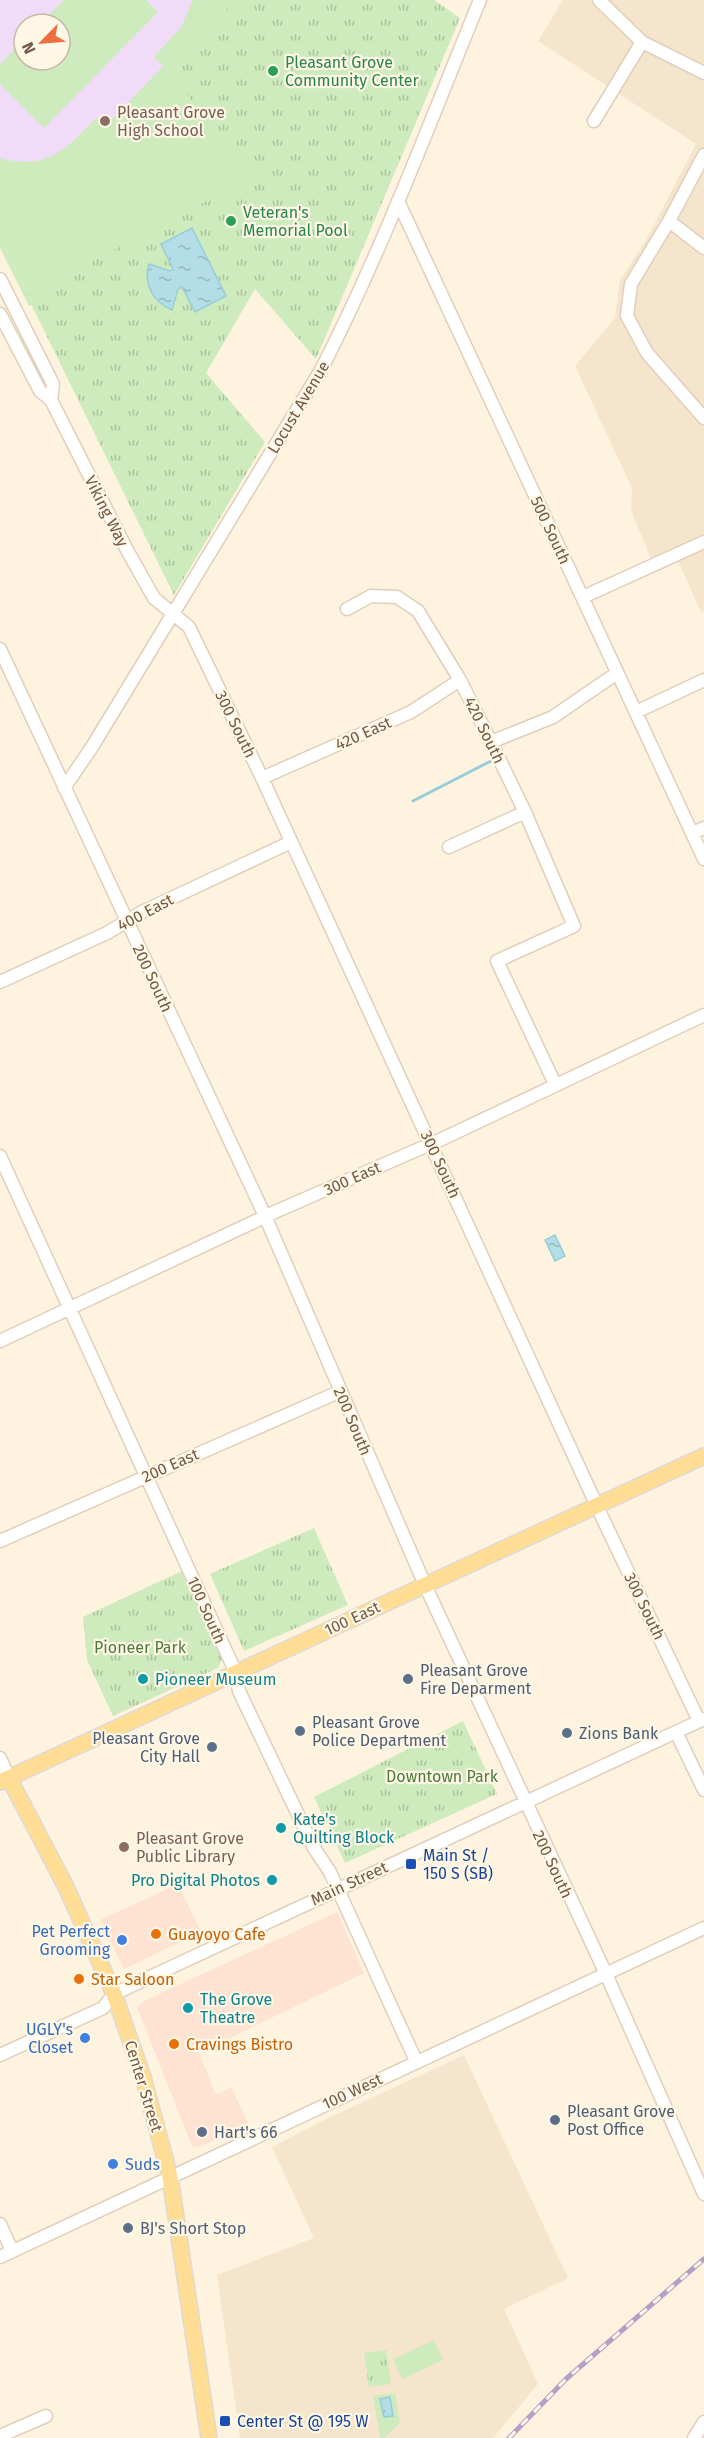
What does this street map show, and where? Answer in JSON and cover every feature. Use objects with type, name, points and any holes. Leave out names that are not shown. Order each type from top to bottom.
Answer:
[{"type":"main road","name":"100 East","points":[[5,1780],[704,1456]]},
{"type":"main road","name":"Center Street","points":[[5,1780],[66,1887],[114,1994],[143,2077],[170,2177],[209,2438]]},
{"type":"street","name":"Locust Avenue","points":[[64,788],[92,747],[321,370],[398,201],[480,0]]},
{"type":"street","points":[[599,0],[642,42],[704,73]]},
{"type":"street","points":[[594,121],[642,42]]},
{"type":"street","points":[[704,155],[669,221],[631,284],[627,316],[646,354],[704,418]]},
{"type":"street","name":"500 South","points":[[398,201],[704,859]]},
{"type":"street","points":[[669,221],[704,248]]},
{"type":"street","name":"Viking Way","points":[[0,279],[53,384],[51,400]]},
{"type":"street","name":"Viking Way","points":[[0,314],[40,392],[51,400],[149,588],[162,607],[173,615]]},
{"type":"street","points":[[583,597],[704,542]]},
{"type":"street","name":"420 South","points":[[346,609],[371,596],[397,597],[418,611],[460,680],[525,812],[574,926],[497,962],[555,1084]]},
{"type":"street","name":"300 South","points":[[173,615],[189,627],[262,778],[597,1506],[702,1720]]},
{"type":"street","name":"200 South","points":[[0,649],[265,1216],[425,1585],[606,1974],[704,2194]]},
{"type":"street","points":[[491,742],[554,717],[618,673]]},
{"type":"street","name":"420 East","points":[[262,778],[411,712],[460,680]]},
{"type":"street","points":[[636,712],[704,680]]},
{"type":"street","points":[[450,847],[525,812]]},
{"type":"street","points":[[692,833],[704,828]]},
{"type":"street","name":"400 East","points":[[0,982],[107,933],[127,921],[291,842]]},
{"type":"street","name":"300 East","points":[[0,1341],[265,1216],[431,1143],[704,1015]]},
{"type":"street","name":"100 South","points":[[0,1156],[236,1673],[239,1691],[314,1848],[328,1867],[416,2061]]},
{"type":"street","name":"200 East","points":[[0,1541],[341,1391]]},
{"type":"street","name":"Main Street","points":[[0,2055],[103,2008],[114,1994],[702,1720]]},
{"type":"street","points":[[676,1732],[704,1790]]},
{"type":"street","name":"Center Street","points":[[0,1758],[5,1780]]},
{"type":"street","name":"100 West","points":[[0,2257],[704,1928]]},
{"type":"street","points":[[0,2224],[12,2251]]},
{"type":"street","points":[[0,2436],[46,2416]]},
{"type":"street","points":[[694,2438],[704,2422]]},
{"type":"shaded area","name":"Pleasant Grove High School","points":[[0,0],[237,0],[256,175],[26,296],[0,245]]},
{"type":"shaded area","points":[[563,0],[704,0],[704,611],[701,612],[676,556],[654,566],[631,510],[632,488],[575,366],[615,318],[620,280],[646,240],[696,144],[538,41]]},
{"type":"shaded area","points":[[178,1884],[201,1932],[124,1969],[100,1920]]},
{"type":"shaded area","points":[[337,1912],[364,1973],[199,2053],[216,2095],[231,2087],[249,2125],[199,2147],[192,2146],[137,2007],[144,2001]]},
{"type":"shaded area","points":[[464,2055],[568,2278],[504,2309],[538,2384],[493,2438],[240,2438],[217,2275],[314,2238],[272,2147],[322,2121]]},
{"type":"green space","points":[[64,0],[146,0],[158,12],[44,128],[0,84],[0,64],[12,52],[12,72],[72,72],[72,12],[52,12]]},
{"type":"green space","points":[[193,0],[238,0],[399,106],[29,306],[0,248],[0,158],[31,162],[43,159],[65,148],[96,118],[106,126],[163,66],[154,57],[181,27]]},
{"type":"green space","points":[[237,0],[434,0],[460,18],[316,359],[255,289],[206,373],[265,442],[174,595],[27,296],[256,175],[164,68]]},
{"type":"green space","name":"Pioneer Park","points":[[314,1528],[348,1605],[244,1651],[210,1574]]},
{"type":"green space","name":"Pioneer Park","points":[[182,1571],[222,1659],[218,1668],[113,1716],[87,1660],[83,1617]]},
{"type":"green space","name":"Downtown Park","points":[[463,1721],[497,1794],[345,1863],[314,1797]]},
{"type":"green space","points":[[434,2340],[443,2360],[402,2379],[393,2359]]},
{"type":"green space","points":[[386,2350],[391,2384],[369,2387],[364,2353]]},
{"type":"green space","points":[[395,2393],[400,2423],[384,2438],[380,2438],[373,2396]]},
{"type":"water","points":[[192,228],[226,296],[195,312],[182,287],[178,289],[172,310],[165,307],[151,292],[147,271],[149,264],[170,271],[173,269],[161,244]]},
{"type":"water","points":[[555,1235],[565,1256],[555,1261],[545,1240]]},
{"type":"water","points":[[390,2397],[393,2416],[384,2417],[380,2399]]},
{"type":"waterway","points":[[413,801],[491,761]]},
{"type":"railway","points":[[509,2438],[566,2379],[704,2259]]},
{"type":"place","name":"Pleasant Grove Community Center","points":[[273,71]]},
{"type":"place","name":"Pleasant Grove High School","points":[[105,121]]},
{"type":"place","name":"Veteran's Memorial Pool","points":[[231,221]]},
{"type":"place","name":"Pioneer Museum","points":[[143,1679]]},
{"type":"place","name":"Pleasant Grove Fire Deparment","points":[[408,1679]]},
{"type":"place","name":"Pleasant Grove Police Department","points":[[300,1731]]},
{"type":"place","name":"Zions Bank","points":[[567,1733]]},
{"type":"place","name":"Pleasant Grove City Hall","points":[[212,1747]]},
{"type":"place","name":"Kate's Quilting Block","points":[[281,1828]]},
{"type":"place","name":"Pleasant Grove Public Library","points":[[124,1847]]},
{"type":"place","name":"Main St / 150 S (SB)","points":[[411,1864]]},
{"type":"place","name":"Pro Digital Photos","points":[[272,1880]]},
{"type":"place","name":"Guayoyo Cafe","points":[[156,1934]]},
{"type":"place","name":"Pet Perfect Grooming","points":[[122,1940]]},
{"type":"place","name":"Star Saloon","points":[[79,1979]]},
{"type":"place","name":"The Grove Theatre","points":[[188,2008]]},
{"type":"place","name":"UGLY's Closet","points":[[85,2038]]},
{"type":"place","name":"Cravings Bistro","points":[[174,2044]]},
{"type":"place","name":"Pleasant Grove Post Office","points":[[555,2120]]},
{"type":"place","name":"Hart's 66","points":[[202,2132]]},
{"type":"place","name":"Suds","points":[[113,2164]]},
{"type":"place","name":"BJ's Short Stop","points":[[128,2228]]},
{"type":"place","name":"Center St @ 195 W","points":[[225,2421]]}]
